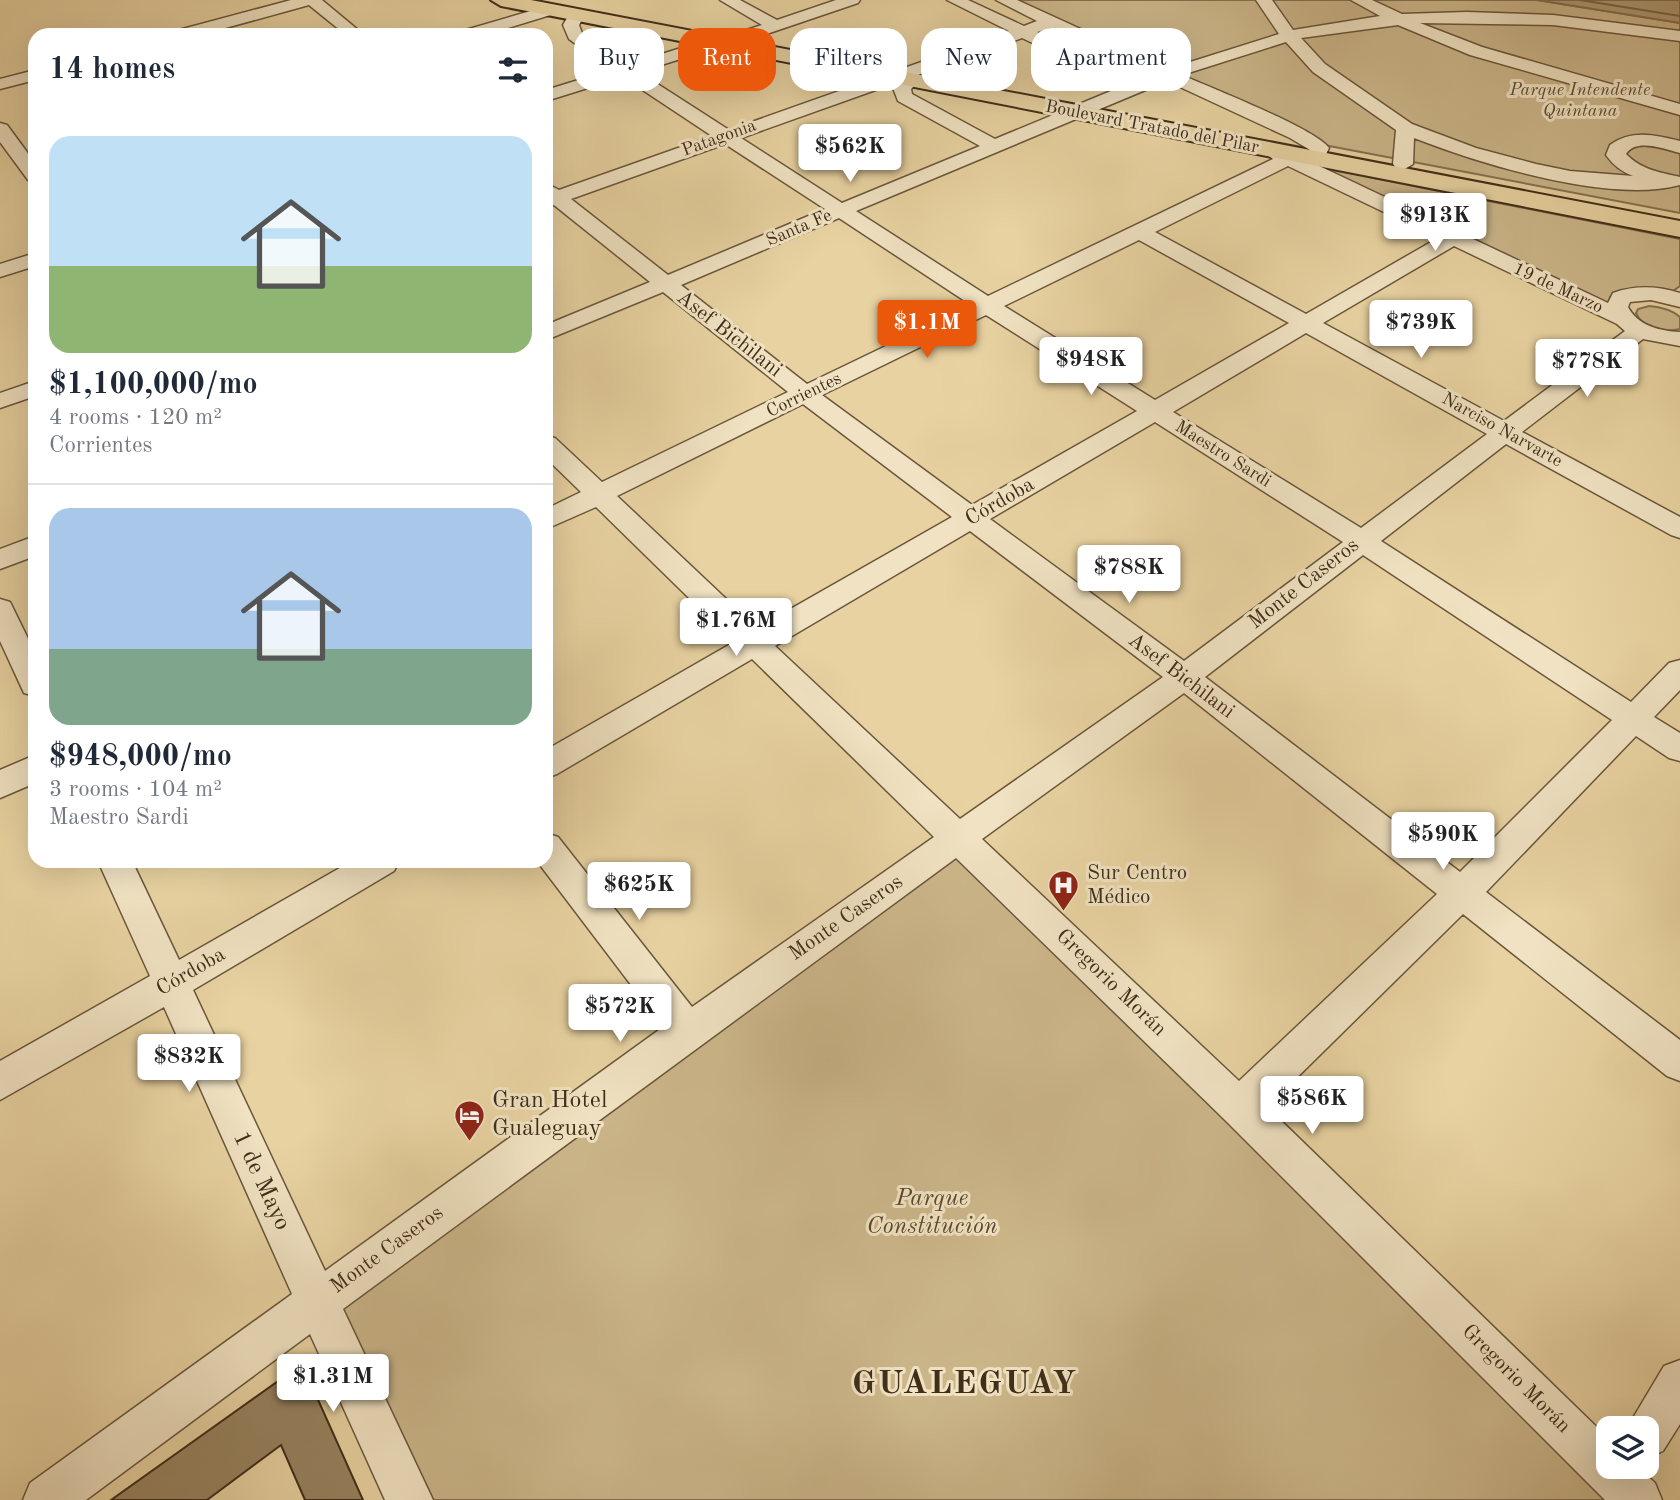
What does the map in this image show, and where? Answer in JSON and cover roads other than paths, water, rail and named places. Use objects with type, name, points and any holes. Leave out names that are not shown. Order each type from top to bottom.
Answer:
[{"type":"main road","name":"Boulevard Tratado del Pilar","points":[[501,0],[570,5],[707,28]]},
{"type":"main road","name":"Boulevard Tratado del Pilar","points":[[570,5],[678,31]]},
{"type":"main road","name":"Boulevard Tratado del Pilar","points":[[907,75],[1402,169],[1680,216]]},
{"type":"main road","name":"Boulevard Tratado del Pilar","points":[[1177,126],[1265,148],[1318,153]]},
{"type":"main road","name":"Boulevard Tratado del Pilar","points":[[1402,169],[1680,229]]},
{"type":"street","points":[[728,0],[776,26]]},
{"type":"street","points":[[770,28],[852,0]]},
{"type":"street","points":[[955,0],[1031,36]]},
{"type":"street","points":[[1004,0],[1064,28]]},
{"type":"street","points":[[1264,0],[1290,37],[1319,68],[1405,128],[1551,175],[1637,184],[1676,181]]},
{"type":"street","points":[[1359,0],[1476,51],[1680,110]]},
{"type":"street","points":[[206,28],[300,1],[344,28]]},
{"type":"street","points":[[492,28],[570,5]]},
{"type":"street","name":"Maestro Sardi","points":[[570,5],[574,32]]},
{"type":"street","name":"Santa Fe","points":[[1191,68],[1290,37],[1336,27],[1399,19],[1449,16],[1519,17],[1622,27],[1680,36]]},
{"type":"street","name":"Patagonia","points":[[907,75],[1051,22]]},
{"type":"street","points":[[0,84],[28,77]]},
{"type":"street","points":[[1191,85],[1297,134],[1318,153]]},
{"type":"street","points":[[553,94],[574,87]]},
{"type":"street","name":"Maestro Sardi","points":[[657,91],[1680,749]]},
{"type":"street","name":"Patagonia","points":[[553,195],[859,91]]},
{"type":"street","points":[[903,91],[904,97],[994,146]]},
{"type":"street","name":"Santa Fe","points":[[553,330],[1130,91]]},
{"type":"street","points":[[1402,169],[1405,128]]},
{"type":"street","points":[[0,129],[27,169]]},
{"type":"street","points":[[1610,182],[1627,178],[1632,173],[1616,155],[1621,145],[1643,140],[1680,147]]},
{"type":"street","name":"19 de Marzo","points":[[1265,148],[1633,328],[1680,356]]},
{"type":"street","name":"Corrientes","points":[[553,517],[1288,159]]},
{"type":"street","points":[[1629,168],[1641,174],[1676,181]]},
{"type":"street","name":"Asef Bichilani","points":[[553,199],[665,283],[805,394],[1184,677],[1680,1063]]},
{"type":"street","name":"Narciso Narvarte","points":[[1140,232],[1680,528]]},
{"type":"street","name":"Córdoba","points":[[553,761],[1453,238]]},
{"type":"street","points":[[0,271],[28,261]]},
{"type":"street","points":[[1679,298],[1652,293],[1625,296],[1617,307],[1633,328],[1680,339]]},
{"type":"street","name":"Monte Caseros","points":[[47,1500],[688,1031],[1184,677],[1506,433],[1633,328]]},
{"type":"street","points":[[0,401],[28,391]]},
{"type":"street","name":"Gregorio Morán","points":[[553,451],[960,837],[1239,1107],[1622,1487]]},
{"type":"street","points":[[0,560],[28,548]]},
{"type":"street","points":[[0,609],[28,670]]},
{"type":"street","points":[[1239,1107],[1462,893],[1680,671]]},
{"type":"street","points":[[0,785],[28,771]]},
{"type":"street","points":[[553,856],[688,1031]]},
{"type":"street","name":"1 de Mayo","points":[[118,868],[409,1500]]},
{"type":"street","name":"Córdoba","points":[[0,1082],[370,868]]},
{"type":"street","points":[[1659,1416],[1680,1382]]},
{"type":"water","points":[[1537,0],[1680,0],[1680,23]]},
{"type":"place","name":"Sur Centro Médico","points":[[1064,912]]},
{"type":"place","name":"Gran Hotel Gualeguay","points":[[469,1142]]},
{"type":"district","name":"GUALEGUAY","points":[[965,1384]]},
{"type":"park label","name":"Parque Intendente Quintana","points":[[1580,100]]},
{"type":"park label","name":"Parque Constitución","points":[[932,1213]]}]
